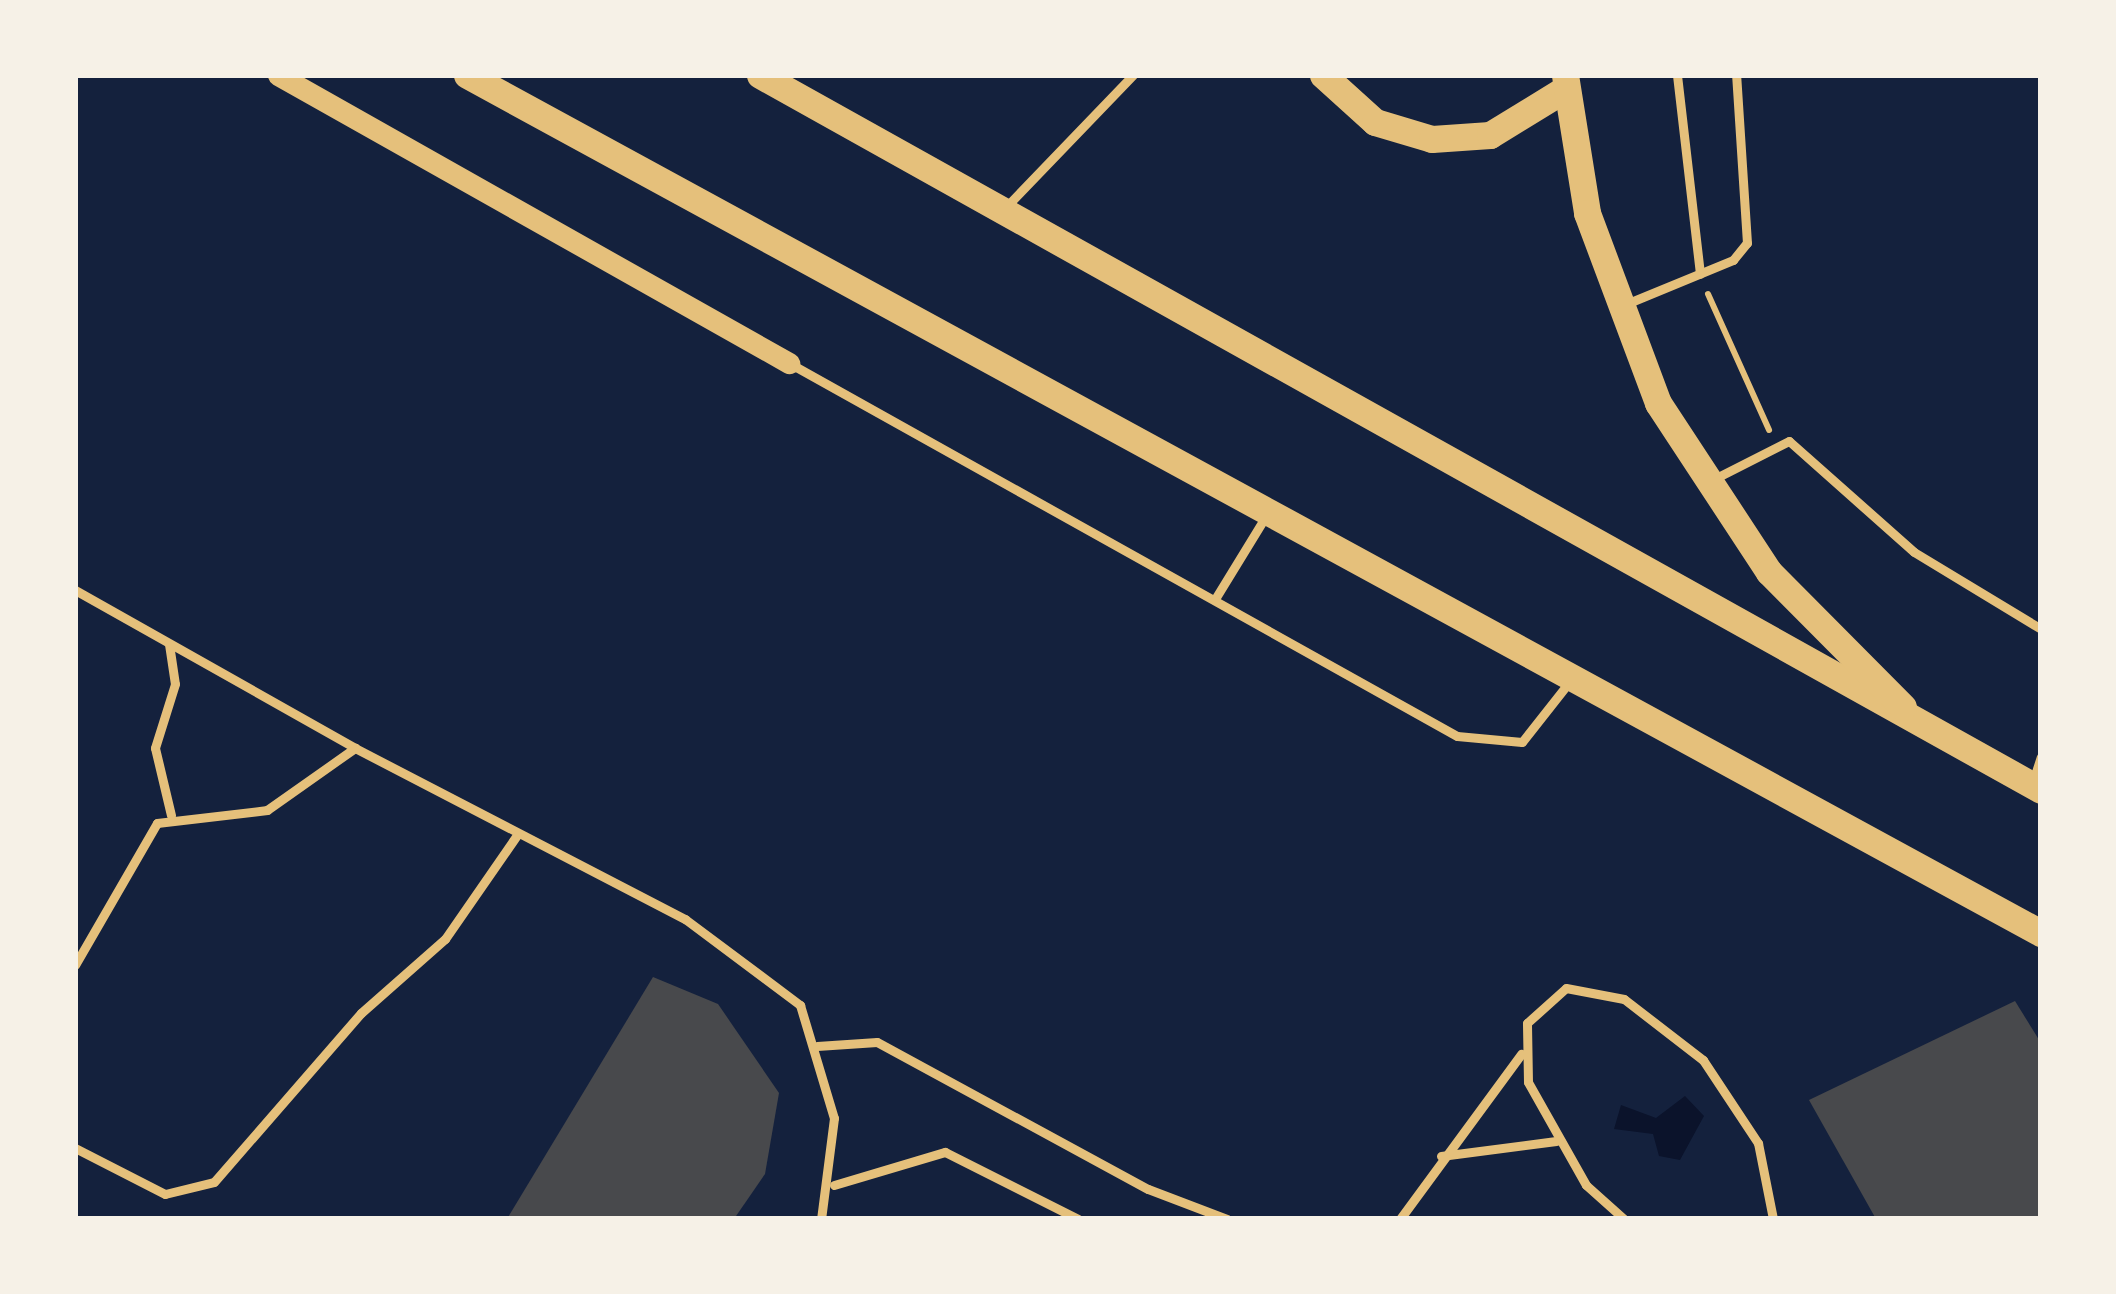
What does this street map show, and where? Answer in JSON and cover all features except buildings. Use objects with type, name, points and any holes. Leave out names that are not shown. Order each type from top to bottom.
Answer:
[{"type":"main road","points":[[467,75],[1570,681],[2041,933]]},
{"type":"main road","points":[[760,75],[1927,732],[2036,788]]},
{"type":"main road","points":[[1323,75],[1375,122],[1432,139],[1490,135],[1565,82],[1615,308],[1706,484],[1768,572],[1927,732]]},
{"type":"street","points":[[278,75],[789,363]]},
{"type":"lane","points":[[1002,211],[1133,75]]},
{"type":"lane","points":[[1677,75],[1700,274]]},
{"type":"lane","points":[[1615,308],[1732,260],[1749,232],[1736,75]]},
{"type":"lane","points":[[789,363],[1482,743],[1522,742],[1570,681]]},
{"type":"lane","points":[[1706,484],[1774,442],[1797,445],[1914,552],[2041,629]]},
{"type":"lane","points":[[1215,598],[1267,514]]},
{"type":"lane","points":[[75,590],[355,748],[742,954],[800,1005],[817,1046],[835,1118],[834,1185],[821,1219]]},
{"type":"lane","points":[[170,644],[175,684],[155,748],[171,815]]},
{"type":"lane","points":[[75,965],[136,848],[171,815],[267,810],[355,748]]},
{"type":"lane","points":[[2036,788],[2041,757]]},
{"type":"lane","points":[[75,1148],[165,1194],[214,1182],[361,1013],[445,939],[517,835]]},
{"type":"lane","points":[[1400,1219],[1436,1158],[1521,1054],[1527,1023],[1566,988],[1651,1015],[1741,1112],[1768,1174],[1773,1219]]},
{"type":"lane","points":[[817,1046],[877,1042],[1133,1181],[1226,1219]]},
{"type":"lane","points":[[1521,1054],[1556,1141],[1624,1219]]},
{"type":"lane","points":[[1436,1158],[1469,1144],[1556,1141]]},
{"type":"lane","points":[[834,1185],[945,1152],[1078,1219]]},
{"type":"path","points":[[1700,274],[1774,442]]},
{"type":"water","points":[[1685,1096],[1704,1116],[1680,1160],[1659,1156],[1653,1134],[1614,1129],[1621,1105],[1656,1118]]}]
